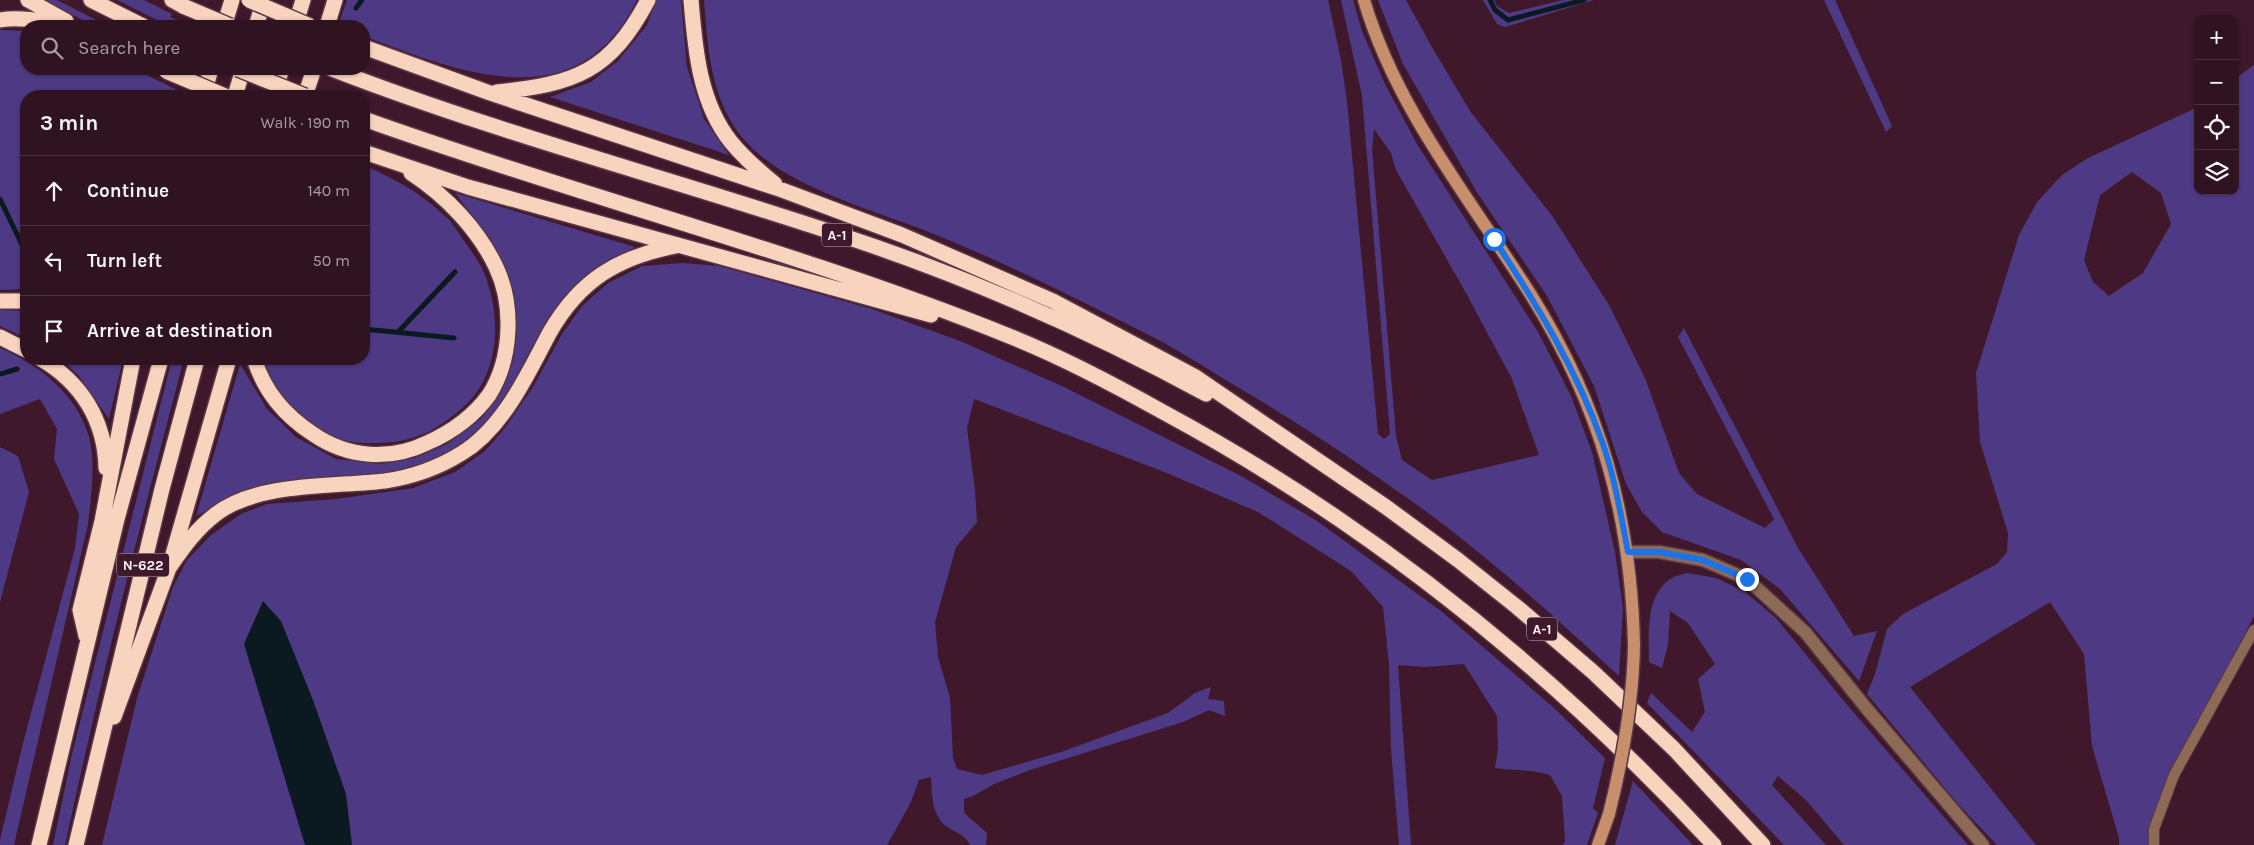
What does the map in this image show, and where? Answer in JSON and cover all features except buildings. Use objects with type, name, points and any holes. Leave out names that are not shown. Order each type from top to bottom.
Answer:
[{"type":"highway","points":[[28,0],[63,20]]},
{"type":"highway","points":[[91,0],[131,20]]},
{"type":"highway","points":[[226,20],[232,0]]},
{"type":"highway","points":[[249,0],[296,20]]},
{"type":"highway","points":[[258,20],[264,0]]},
{"type":"highway","points":[[297,20],[303,0]]},
{"type":"highway","points":[[329,20],[335,0]]},
{"type":"highway","points":[[490,93],[530,89],[565,81],[588,72],[611,55],[625,38],[648,0]]},
{"type":"highway","points":[[692,0],[696,57],[713,112],[729,140],[748,161],[782,190]]},
{"type":"highway","points":[[178,3],[216,20]]},
{"type":"highway","points":[[0,20],[8,18],[26,20]]},
{"type":"highway","points":[[370,49],[490,93],[782,190],[902,235],[983,269],[1053,301],[1194,376],[1293,445]]},
{"type":"highway","points":[[176,75],[211,90]]},
{"type":"highway","points":[[205,90],[209,75]]},
{"type":"highway","points":[[237,90],[241,75]]},
{"type":"highway","points":[[253,75],[290,90]]},
{"type":"highway","points":[[275,90],[280,75]]},
{"type":"highway","points":[[307,90],[312,75]]},
{"type":"highway","name":"A-1","points":[[348,75],[532,138],[840,236],[950,275],[1004,296],[1131,354],[1293,445],[1386,507],[1517,607],[1593,672],[1674,749],[1763,845]]},
{"type":"highway","name":"A-1","points":[[370,122],[498,165],[817,265],[1012,337],[1065,361],[1196,429],[1309,497],[1385,549],[1522,657],[1656,782],[1714,845]]},
{"type":"highway","points":[[370,154],[468,187],[1012,337]]},
{"type":"highway","points":[[257,365],[273,398],[292,420],[328,443],[343,450],[368,454],[394,455],[419,447],[446,435],[467,419],[489,394],[499,372],[506,346],[508,313],[504,290],[496,268],[467,223],[444,199],[424,182],[395,163]]},
{"type":"highway","points":[[170,568],[192,536],[218,513],[242,500],[273,491],[385,481],[419,474],[447,462],[464,452],[481,438],[518,393],[567,306],[588,283],[610,267],[652,251],[680,246]]},
{"type":"highway","points":[[0,301],[20,301]]},
{"type":"highway","points":[[0,337],[20,347]]},
{"type":"highway","points":[[52,365],[79,391],[96,415],[105,458],[106,491]]},
{"type":"highway","points":[[87,640],[80,610],[102,521],[106,491],[132,365]]},
{"type":"highway","name":"N-622","points":[[39,845],[117,519],[159,365]]},
{"type":"highway","name":"N-622","points":[[76,845],[92,772],[162,489],[195,365]]},
{"type":"highway","points":[[92,772],[136,662],[170,568],[227,365]]},
{"type":"street","points":[[1364,0],[1391,68],[1418,120],[1449,172],[1531,296],[1560,345],[1585,397],[1604,446],[1628,552],[1633,599],[1634,645],[1632,693],[1627,729],[1610,814],[1598,845]]},
{"type":"street","points":[[1628,552],[1659,552],[1703,560],[1747,579],[1805,632],[1866,709],[1983,845]]},
{"type":"lane","points":[[2154,845],[2154,829],[2174,775],[2254,630]]},
{"type":"shaded area","points":[[44,0],[57,0],[96,20],[82,20]]},
{"type":"shaded area","points":[[117,0],[144,0],[172,14],[170,17],[178,20],[157,20]]},
{"type":"shaded area","points":[[347,0],[637,0],[612,38],[583,62],[550,74],[514,77],[477,73],[439,63],[370,38],[370,20],[340,20]]},
{"type":"shaded area","points":[[656,0],[681,0],[687,67],[704,119],[729,155],[550,97],[591,82],[618,61],[647,25]]},
{"type":"shaded area","points":[[704,0],[1328,0],[1341,60],[1347,102],[1378,434],[1384,439],[1390,434],[1362,96],[1341,0],[1353,0],[1362,31],[1384,82],[1417,144],[1538,332],[1571,396],[1592,452],[1615,552],[1623,608],[1619,676],[1522,588],[1446,526],[1352,460],[1260,400],[1182,353],[1068,294],[929,232],[833,196],[786,173],[766,160],[748,144],[726,112],[719,95],[710,58]],"holes":[[[1374,129],[1391,153],[1396,170],[1466,293],[1512,379],[1539,455],[1432,480],[1402,460],[1396,436],[1372,149]]]},
{"type":"shaded area","points":[[1378,0],[1406,0],[1470,111],[1553,217],[1609,305],[1645,378],[1679,473],[1697,494],[1765,528],[1774,519],[1678,337],[1684,328],[1798,548],[1854,636],[1877,631],[1859,681],[1780,589],[1741,560],[1662,532],[1642,512],[1626,484],[1594,386],[1547,296],[1476,191],[1403,64]]},
{"type":"shaded area","points":[[1483,0],[1494,0],[1497,6],[1509,13],[1563,0],[1594,0],[1505,27],[1497,24]]},
{"type":"shaded area","points":[[1824,0],[1835,0],[1892,126],[1886,132]]},
{"type":"shaded area","points":[[0,30],[20,31],[20,75],[146,75],[178,90],[20,90],[20,289],[0,290]]},
{"type":"shaded area","points":[[2254,65],[2254,616],[2183,753],[2150,845],[2119,845],[2119,838],[2092,746],[2084,654],[2050,602],[1910,687],[2036,845],[1997,845],[1958,804],[1867,694],[1875,674],[1887,629],[1903,614],[1997,564],[2007,552],[2008,533],[1980,442],[1976,373],[2019,235],[2037,202],[2062,175],[2088,158],[2194,109],[2194,195],[2239,195],[2239,76]],"holes":[[[2132,172],[2161,193],[2171,224],[2143,273],[2109,296],[2093,282],[2084,260],[2100,195]]]},
{"type":"shaded area","points":[[370,168],[397,181],[436,208],[451,222],[483,270],[492,298],[494,315],[494,350],[489,366],[483,382],[461,409],[423,434],[392,442],[369,443],[351,442],[333,437],[316,429],[301,417],[275,386],[266,365],[370,365]]},
{"type":"shaded area","points":[[455,193],[635,247],[590,277],[561,304],[540,332],[502,404],[476,435],[460,448],[440,459],[398,471],[287,481],[263,486],[229,499],[196,516],[240,365],[267,409],[296,437],[336,459],[381,464],[415,458],[447,444],[482,418],[502,388],[513,362],[515,304],[506,270],[489,237]]},
{"type":"shaded area","points":[[683,263],[719,266],[872,309],[960,341],[1064,387],[1241,476],[1317,521],[1441,611],[1553,707],[1605,758],[1593,808],[1598,813],[1587,845],[1563,845],[1565,841],[1562,796],[1550,775],[1495,768],[1498,749],[1497,716],[1464,664],[1425,667],[1398,665],[1411,845],[1399,845],[1391,749],[1389,664],[1383,607],[1351,571],[1258,512],[1167,473],[974,399],[967,428],[977,522],[956,547],[935,622],[938,657],[950,698],[953,758],[957,769],[982,775],[1061,752],[1168,713],[1195,693],[1211,687],[1208,699],[1224,701],[1225,716],[1209,710],[1183,722],[1030,770],[994,784],[964,799],[964,813],[987,833],[986,845],[970,845],[964,837],[943,824],[933,804],[931,777],[919,780],[910,804],[887,845],[102,845],[137,698],[173,587],[187,560],[211,535],[241,514],[267,504],[336,499],[413,488],[455,472],[485,451],[505,428],[533,387],[562,334],[582,306],[608,283],[642,266]]},
{"type":"shaded area","points":[[0,310],[20,311],[20,335],[0,326]]},
{"type":"shaded area","points":[[0,348],[20,358],[20,365],[32,365],[42,372],[66,394],[76,407],[89,437],[93,469],[88,524],[14,845],[0,845],[0,840],[22,747],[75,548],[79,514],[54,459],[57,429],[40,399],[0,414]]},
{"type":"shaded area","points":[[67,365],[122,365],[109,419],[79,376]]},
{"type":"shaded area","points":[[170,365],[182,365],[121,601],[65,845],[53,845],[72,754]]},
{"type":"shaded area","points":[[0,447],[18,456],[29,492],[0,602]]},
{"type":"shaded area","points":[[1687,573],[1716,578],[1744,591],[1776,618],[1843,700],[1968,845],[1844,845],[1806,800],[1778,776],[1772,785],[1826,845],[1784,845],[1647,703],[1651,693],[1692,732],[1705,712],[1698,679],[1715,664],[1688,623],[1670,611],[1668,644],[1662,668],[1649,662],[1650,618],[1656,596],[1661,587],[1671,579]]},
{"type":"shaded area","points":[[263,601],[281,621],[313,700],[346,794],[352,845],[305,845],[244,644]]},
{"type":"shaded area","points":[[1633,781],[1693,845],[1615,845]]},
{"type":"waterway","points":[[356,8],[362,0]]},
{"type":"waterway","points":[[1490,0],[1495,10],[1508,20],[1584,0]]},
{"type":"waterway","points":[[0,199],[20,241]]},
{"type":"waterway","points":[[398,332],[455,272]]},
{"type":"waterway","points":[[370,330],[454,338]]},
{"type":"waterway","points":[[0,374],[17,369]]},
{"type":"route","points":[[1494,239],[1560,345],[1585,397],[1604,446],[1617,496],[1628,552],[1659,552],[1703,560],[1747,579]]}]
